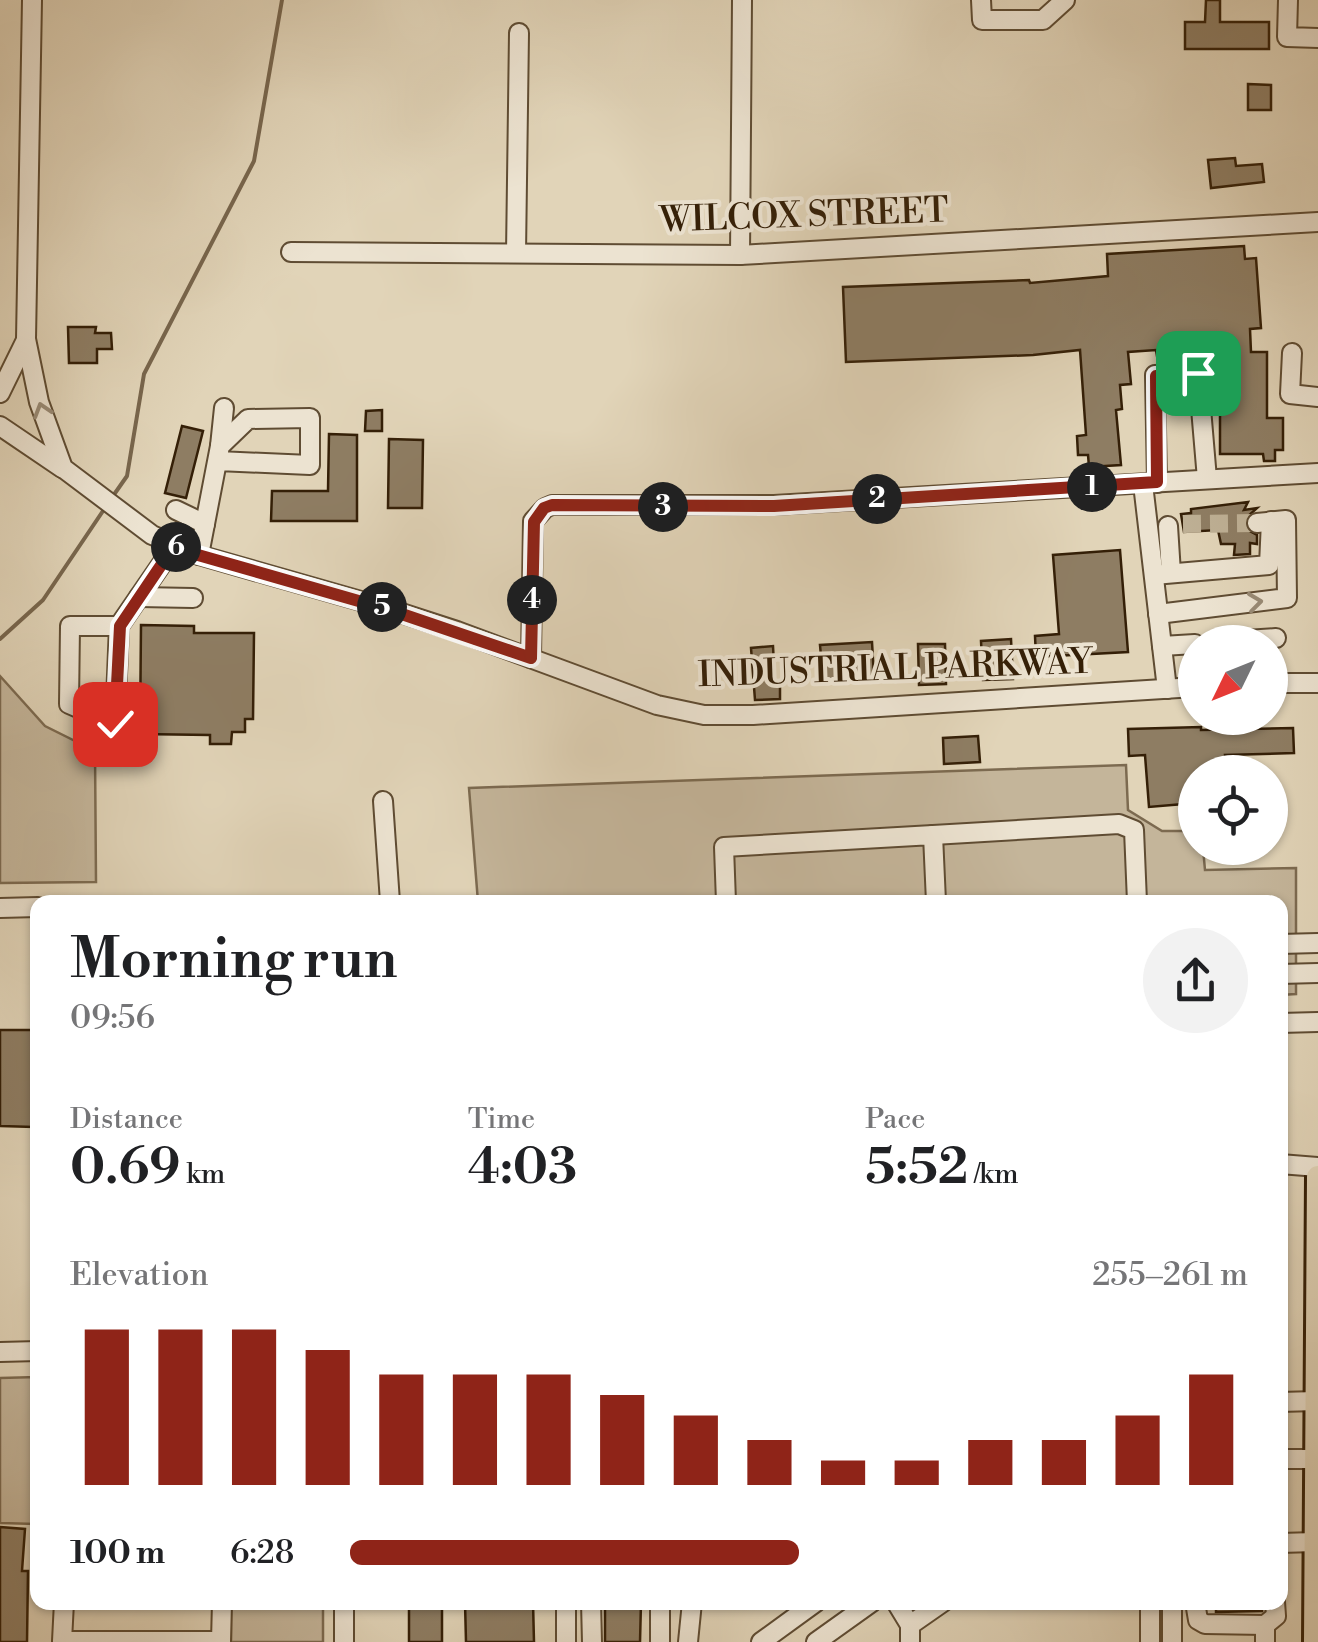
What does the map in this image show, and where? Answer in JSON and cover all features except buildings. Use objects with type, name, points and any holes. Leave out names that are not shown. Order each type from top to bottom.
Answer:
[{"type":"main road","points":[[1310,1640],[1315,1542],[1318,1178]]},
{"type":"street","points":[[32,0],[26,339],[39,402],[67,471]]},
{"type":"street","points":[[740,255],[742,0]]},
{"type":"street","points":[[981,0],[982,20],[1043,20],[1065,0]]},
{"type":"street","points":[[1288,0],[1287,37],[1318,38]]},
{"type":"street","points":[[516,254],[519,33]]},
{"type":"street","name":"WILCOX STREET","points":[[291,252],[740,255],[1318,222]]},
{"type":"street","points":[[0,393],[26,339]]},
{"type":"street","points":[[1292,353],[1290,402],[1318,397]]},
{"type":"street","points":[[1162,574],[1148,528],[1156,376],[1198,373],[1207,479]]},
{"type":"street","points":[[198,555],[219,454],[224,408]]},
{"type":"street","points":[[310,418],[310,465],[219,454],[248,419],[310,418]]},
{"type":"street","name":"INDUSTRIAL PARKWAY","points":[[0,426],[144,530],[174,546],[390,610],[657,706],[716,715],[753,715],[1178,689]]},
{"type":"street","points":[[531,658],[534,522],[544,508],[552,505],[774,506],[1318,473]]},
{"type":"street","points":[[176,510],[205,524]]},
{"type":"street","points":[[1158,614],[1286,598],[1286,520],[1264,522],[1269,564],[1162,574]]},
{"type":"street","points":[[1148,528],[1176,525],[1162,574],[1158,614],[1167,689]]},
{"type":"street","points":[[120,626],[70,626],[69,704],[115,724],[120,626],[174,546]]},
{"type":"street","points":[[139,598],[193,598]]},
{"type":"street","points":[[1162,646],[1178,645]]},
{"type":"street","points":[[1288,683],[1318,683]]},
{"type":"street","points":[[383,802],[390,895]]},
{"type":"street","points":[[726,895],[724,846],[1119,824],[1134,830],[1137,895]]},
{"type":"street","points":[[933,836],[936,895]]},
{"type":"street","points":[[0,908],[30,907]]},
{"type":"street","points":[[1288,944],[1318,944]]},
{"type":"street","points":[[1288,974],[1318,973]]},
{"type":"street","points":[[1288,1022],[1318,1022]]},
{"type":"street","points":[[1288,1165],[1318,1167]]},
{"type":"street","points":[[0,1352],[30,1351]]},
{"type":"street","points":[[1288,1403],[1317,1406]]},
{"type":"street","points":[[1288,1459],[1316,1459]]},
{"type":"street","points":[[1288,1543],[1315,1542]]},
{"type":"street","points":[[64,1610],[62,1641],[221,1641],[222,1610]]},
{"type":"street","points":[[344,1610],[344,1642]]},
{"type":"street","points":[[566,1610],[566,1642]]},
{"type":"street","points":[[591,1610],[592,1642]]},
{"type":"street","points":[[660,1610],[660,1642]]},
{"type":"street","points":[[688,1642],[691,1610]]},
{"type":"street","points":[[761,1642],[805,1610]]},
{"type":"street","points":[[816,1642],[861,1610]]},
{"type":"street","points":[[900,1610],[910,1634],[934,1610]]},
{"type":"street","points":[[1150,1610],[1150,1642]]},
{"type":"street","points":[[1172,1610],[1172,1642]]},
{"type":"street","points":[[1196,1610],[1198,1620],[1205,1624],[1265,1633],[1276,1610]]},
{"type":"shaded area","points":[[0,676],[45,726],[95,751],[96,882],[0,883]]},
{"type":"shaded area","points":[[1126,765],[1128,810],[1162,831],[1178,831],[1178,865],[1205,865],[1205,870],[1296,868],[1296,994],[1288,994],[1288,895],[477,895],[469,788]]},
{"type":"shaded area","points":[[30,1377],[30,1524],[0,1523],[0,1378]]},
{"type":"shaded area","points":[[231,1610],[323,1610],[323,1642],[231,1642]]},
{"type":"waterway","points":[[113,496],[127,476],[144,374],[254,161],[282,0]]},
{"type":"waterway","points":[[0,639],[43,600],[105,508]]},
{"type":"tunnel","points":[[1183,524],[1257,523]]},
{"type":"route","points":[[115,724],[120,626],[174,546],[457,631],[531,658],[534,522],[544,508],[774,506],[1157,482],[1156,376],[1198,373]]}]
